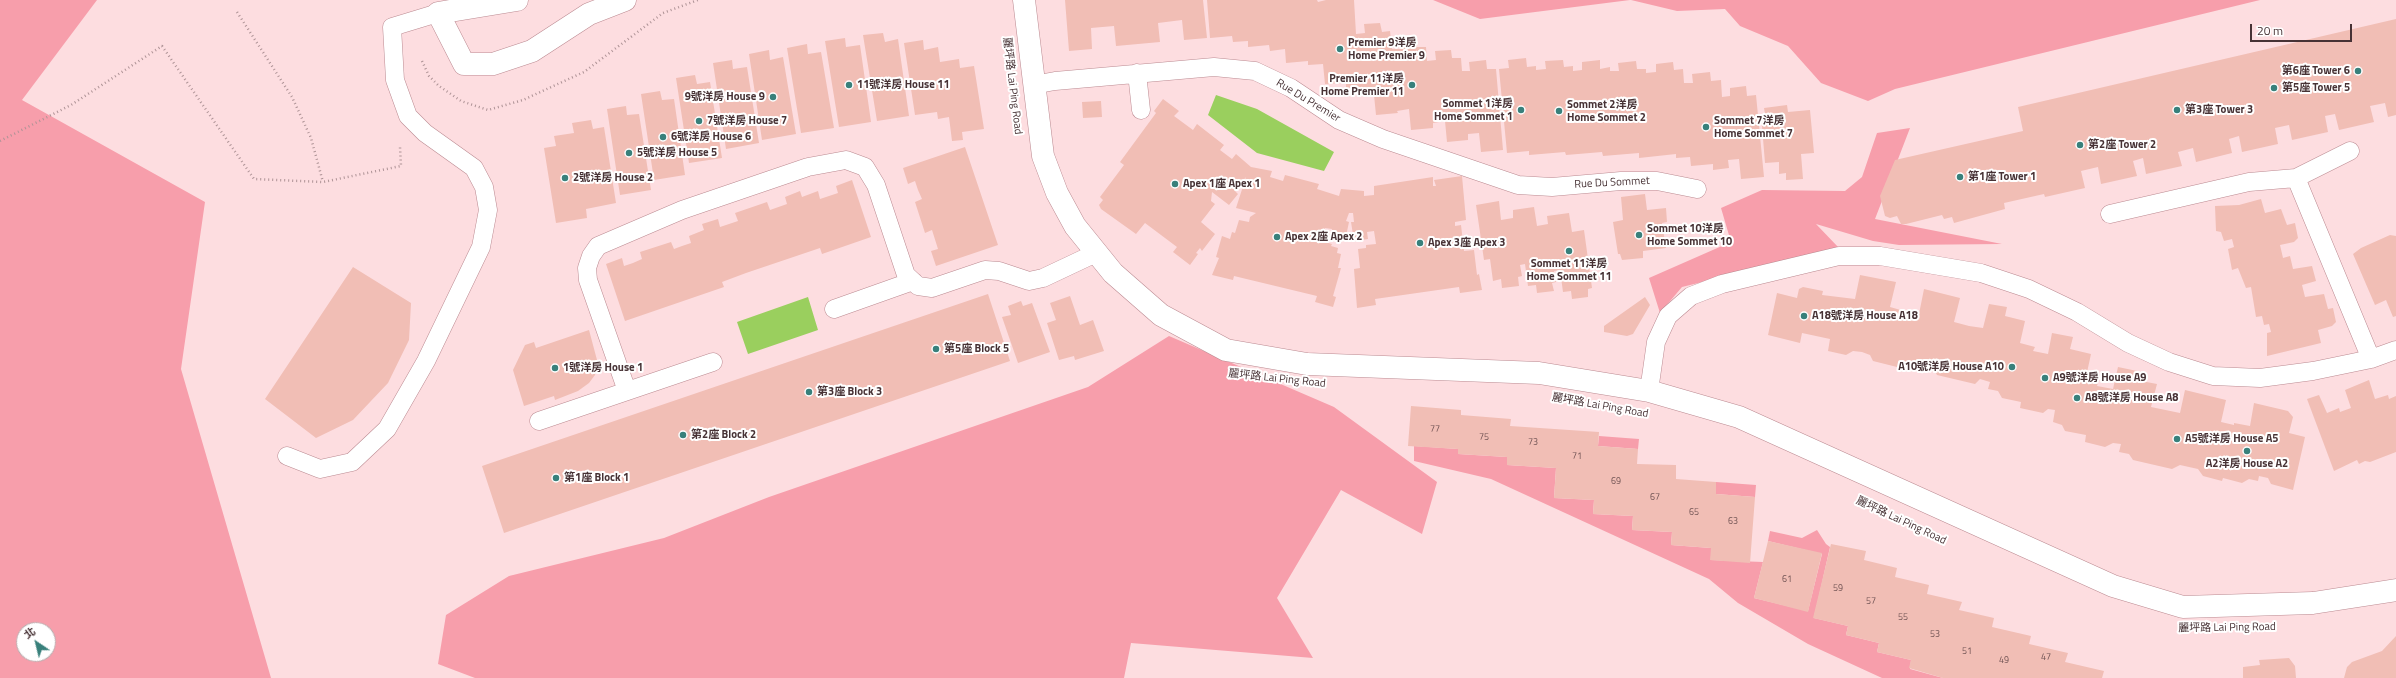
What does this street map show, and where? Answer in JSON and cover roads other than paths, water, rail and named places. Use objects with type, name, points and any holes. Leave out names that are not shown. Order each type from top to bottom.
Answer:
[{"type":"street","points":[[517,0],[438,13],[464,64],[493,64],[532,52],[589,14],[625,0]]},
{"type":"street","name":"麗坪路 Lai Ping Road","points":[[1024,0],[1033,85],[1043,156],[1057,193],[1075,226],[1113,273],[1161,315],[1226,350],[1307,364],[1539,373],[1649,391],[1739,417],[2113,586],[2183,607],[2313,603],[2396,590]]},
{"type":"lane","points":[[287,456],[320,469],[352,462],[387,429],[426,361],[481,247],[488,210],[484,187],[474,168],[425,133],[408,116],[395,80],[392,27],[438,13]]},
{"type":"lane","name":"Rue Du Premier","points":[[1033,85],[1055,81],[1214,67],[1255,71],[1291,88],[1339,120],[1383,139],[1518,185],[1552,187]]},
{"type":"lane","points":[[1138,73],[1140,110]]},
{"type":"lane","points":[[2110,214],[2249,182],[2296,178],[2350,151]]},
{"type":"lane","points":[[627,391],[588,280],[587,268],[591,256],[598,246],[682,210],[808,167],[846,160],[858,163],[872,175],[906,275],[918,286],[932,288],[985,270],[999,271],[1029,280],[1057,273],[1096,253]]},
{"type":"lane","points":[[2296,178],[2371,358]]},
{"type":"lane","name":"Rue Du Sommet","points":[[1552,187],[1621,181],[1657,181],[1697,189]]},
{"type":"lane","points":[[1649,391],[1656,342],[1668,316],[1691,296],[1722,284],[1839,256],[1880,256],[1980,273],[2029,288],[2077,312],[2128,343],[2169,362],[2214,376],[2268,377],[2313,371],[2371,358],[2396,350]]},
{"type":"lane","points":[[834,309],[913,281]]},
{"type":"lane","points":[[539,421],[713,362]]},
{"type":"place","name":"Premier 9洋房 Home Premier 9","points":[[1340,49]]},
{"type":"place","name":"第6座 Tower 6","points":[[2358,71]]},
{"type":"place","name":"11號洋房 House 11","points":[[849,85]]},
{"type":"place","name":"Premier 11洋房 Home Premier 11","points":[[1412,85]]},
{"type":"place","name":"第5座 Tower 5","points":[[2274,88]]},
{"type":"place","name":"9號洋房 House 9","points":[[773,97]]},
{"type":"place","name":"Sommet 1洋房 Home Sommet 1","points":[[1521,110]]},
{"type":"place","name":"第3座 Tower 3","points":[[2177,110]]},
{"type":"place","name":"Sommet 2洋房 Home Sommet 2","points":[[1559,111]]},
{"type":"place","name":"7號洋房 House 7","points":[[699,121]]},
{"type":"place","name":"Sommet 7洋房 Home Sommet 7","points":[[1706,127]]},
{"type":"place","name":"6號洋房 House 6","points":[[663,137]]},
{"type":"place","name":"第2座 Tower 2","points":[[2080,145]]},
{"type":"place","name":"5號洋房 House 5","points":[[629,153]]},
{"type":"place","name":"第1座 Tower 1","points":[[1960,177]]},
{"type":"place","name":"2號洋房 House 2","points":[[565,178]]},
{"type":"place","name":"Apex 1座 Apex 1","points":[[1175,184]]},
{"type":"place","name":"Sommet 10洋房 Home Sommet 10","points":[[1639,235]]},
{"type":"place","name":"Apex 2座 Apex 2","points":[[1277,237]]},
{"type":"place","name":"Apex 3座 Apex 3","points":[[1420,243]]},
{"type":"place","name":"Sommet 11洋房 Home Sommet 11","points":[[1569,251]]},
{"type":"place","name":"A18號洋房 House A18","points":[[1804,316]]},
{"type":"place","name":"第5座 Block 5","points":[[936,349]]},
{"type":"place","name":"A10號洋房 House A10","points":[[2012,367]]},
{"type":"place","name":"1號洋房 House 1","points":[[555,368]]},
{"type":"place","name":"A9號洋房 House A9","points":[[2045,378]]},
{"type":"place","name":"第3座 Block 3","points":[[809,392]]},
{"type":"place","name":"A8號洋房 House A8","points":[[2077,398]]},
{"type":"place","name":"第2座 Block 2","points":[[683,435]]},
{"type":"place","name":"A5號洋房 House A5","points":[[2177,439]]},
{"type":"place","name":"A2洋房 House A2","points":[[2247,451]]},
{"type":"place","name":"第1座 Block 1","points":[[556,478]]}]
